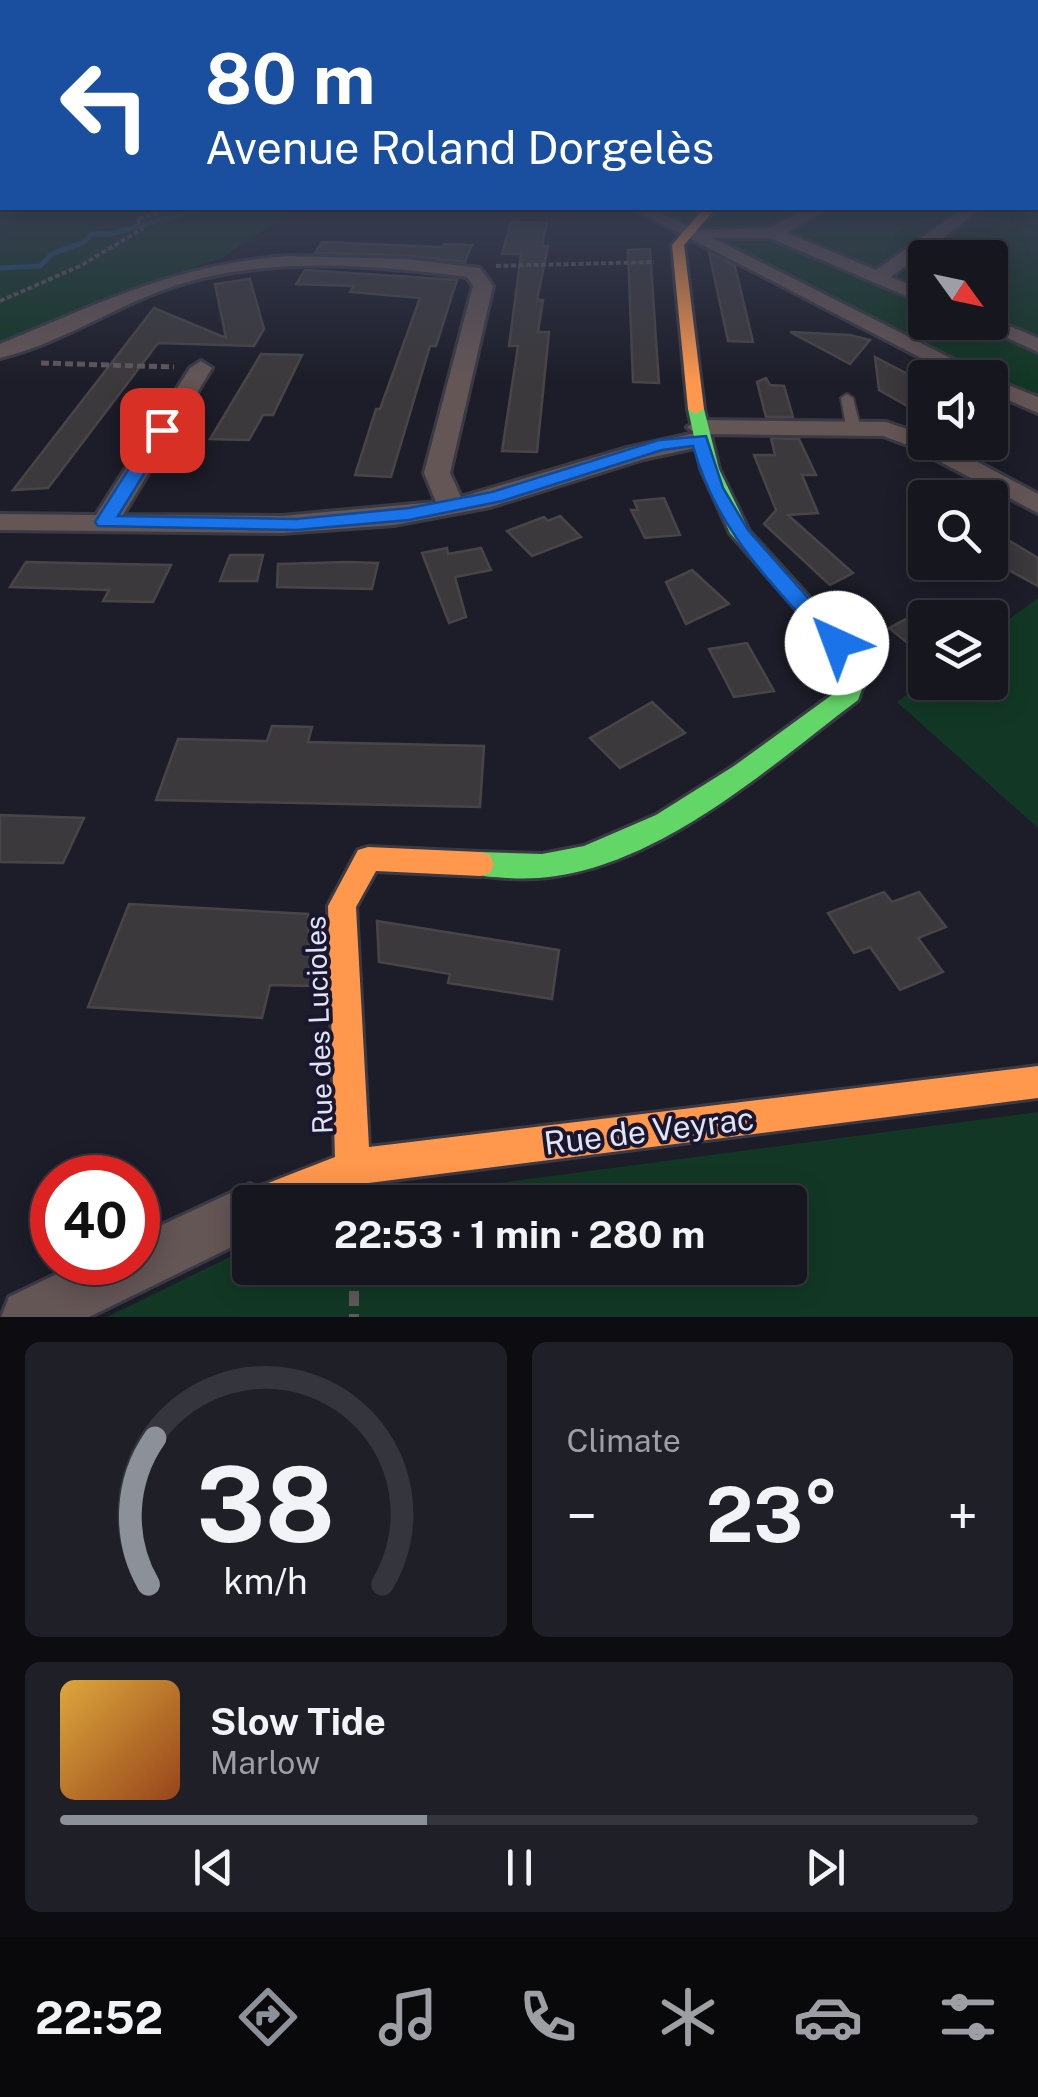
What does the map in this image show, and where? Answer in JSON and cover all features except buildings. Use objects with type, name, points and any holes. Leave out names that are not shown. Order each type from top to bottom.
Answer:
[{"type":"street","name":"Rue des Lucioles","points":[[353,1168],[342,906],[368,860],[541,866],[600,854],[691,808],[850,694],[859,667],[740,533],[714,488],[699,434],[680,259]]},
{"type":"street","points":[[739,259],[942,360]]},
{"type":"street","points":[[835,259],[908,291]]},
{"type":"street","points":[[878,278],[903,259]]},
{"type":"street","points":[[0,352],[183,277],[232,265],[290,261],[473,272],[483,286],[438,473],[452,508]]},
{"type":"street","points":[[1008,333],[1038,346]]},
{"type":"street","points":[[104,522],[201,368]]},
{"type":"street","points":[[1008,392],[1038,406]]},
{"type":"street","points":[[0,522],[296,524],[452,508],[699,434],[853,426],[886,428],[919,441],[1038,505]]},
{"type":"street","name":"Rue de Veyrac","points":[[310,1185],[353,1168],[1038,1082]]},
{"type":"street","points":[[29,1317],[232,1219]]},
{"type":"lane","points":[[848,398],[853,426]]},
{"type":"path","points":[[0,301],[91,259]]},
{"type":"path","points":[[473,272],[493,266],[580,261],[680,263]]},
{"type":"path","points":[[36,363],[201,368]]},
{"type":"path","points":[[354,1285],[354,1317]]},
{"type":"green space","points":[[0,259],[218,259],[133,288],[0,348]]},
{"type":"green space","points":[[754,259],[908,259],[908,336]]},
{"type":"green space","points":[[1008,259],[1038,259],[1038,401],[1008,386],[1008,360],[956,360],[916,340],[1008,340]]},
{"type":"green space","points":[[1038,598],[1038,828],[897,702],[908,694],[908,700],[1008,700],[1008,620]]},
{"type":"green space","points":[[1038,1112],[1038,1317],[107,1317],[232,1256],[232,1285],[807,1285],[807,1185],[484,1185]]},
{"type":"waterway","points":[[0,268],[40,266],[47,259]]},
{"type":"traffic: fast","points":[[480,864],[542,866],[584,858],[625,843],[705,800],[850,694],[859,667],[740,533],[710,469],[696,409]]},
{"type":"traffic: slow","points":[[680,259],[696,409]]},
{"type":"traffic: slow","points":[[353,1167],[342,906],[368,859],[480,864]]},
{"type":"traffic: slow","points":[[308,1185],[353,1167],[1038,1082]]},
{"type":"route","points":[[162,430],[104,522],[296,524],[409,514],[495,497],[659,445],[700,440],[724,510],[770,572],[837,643]]}]
